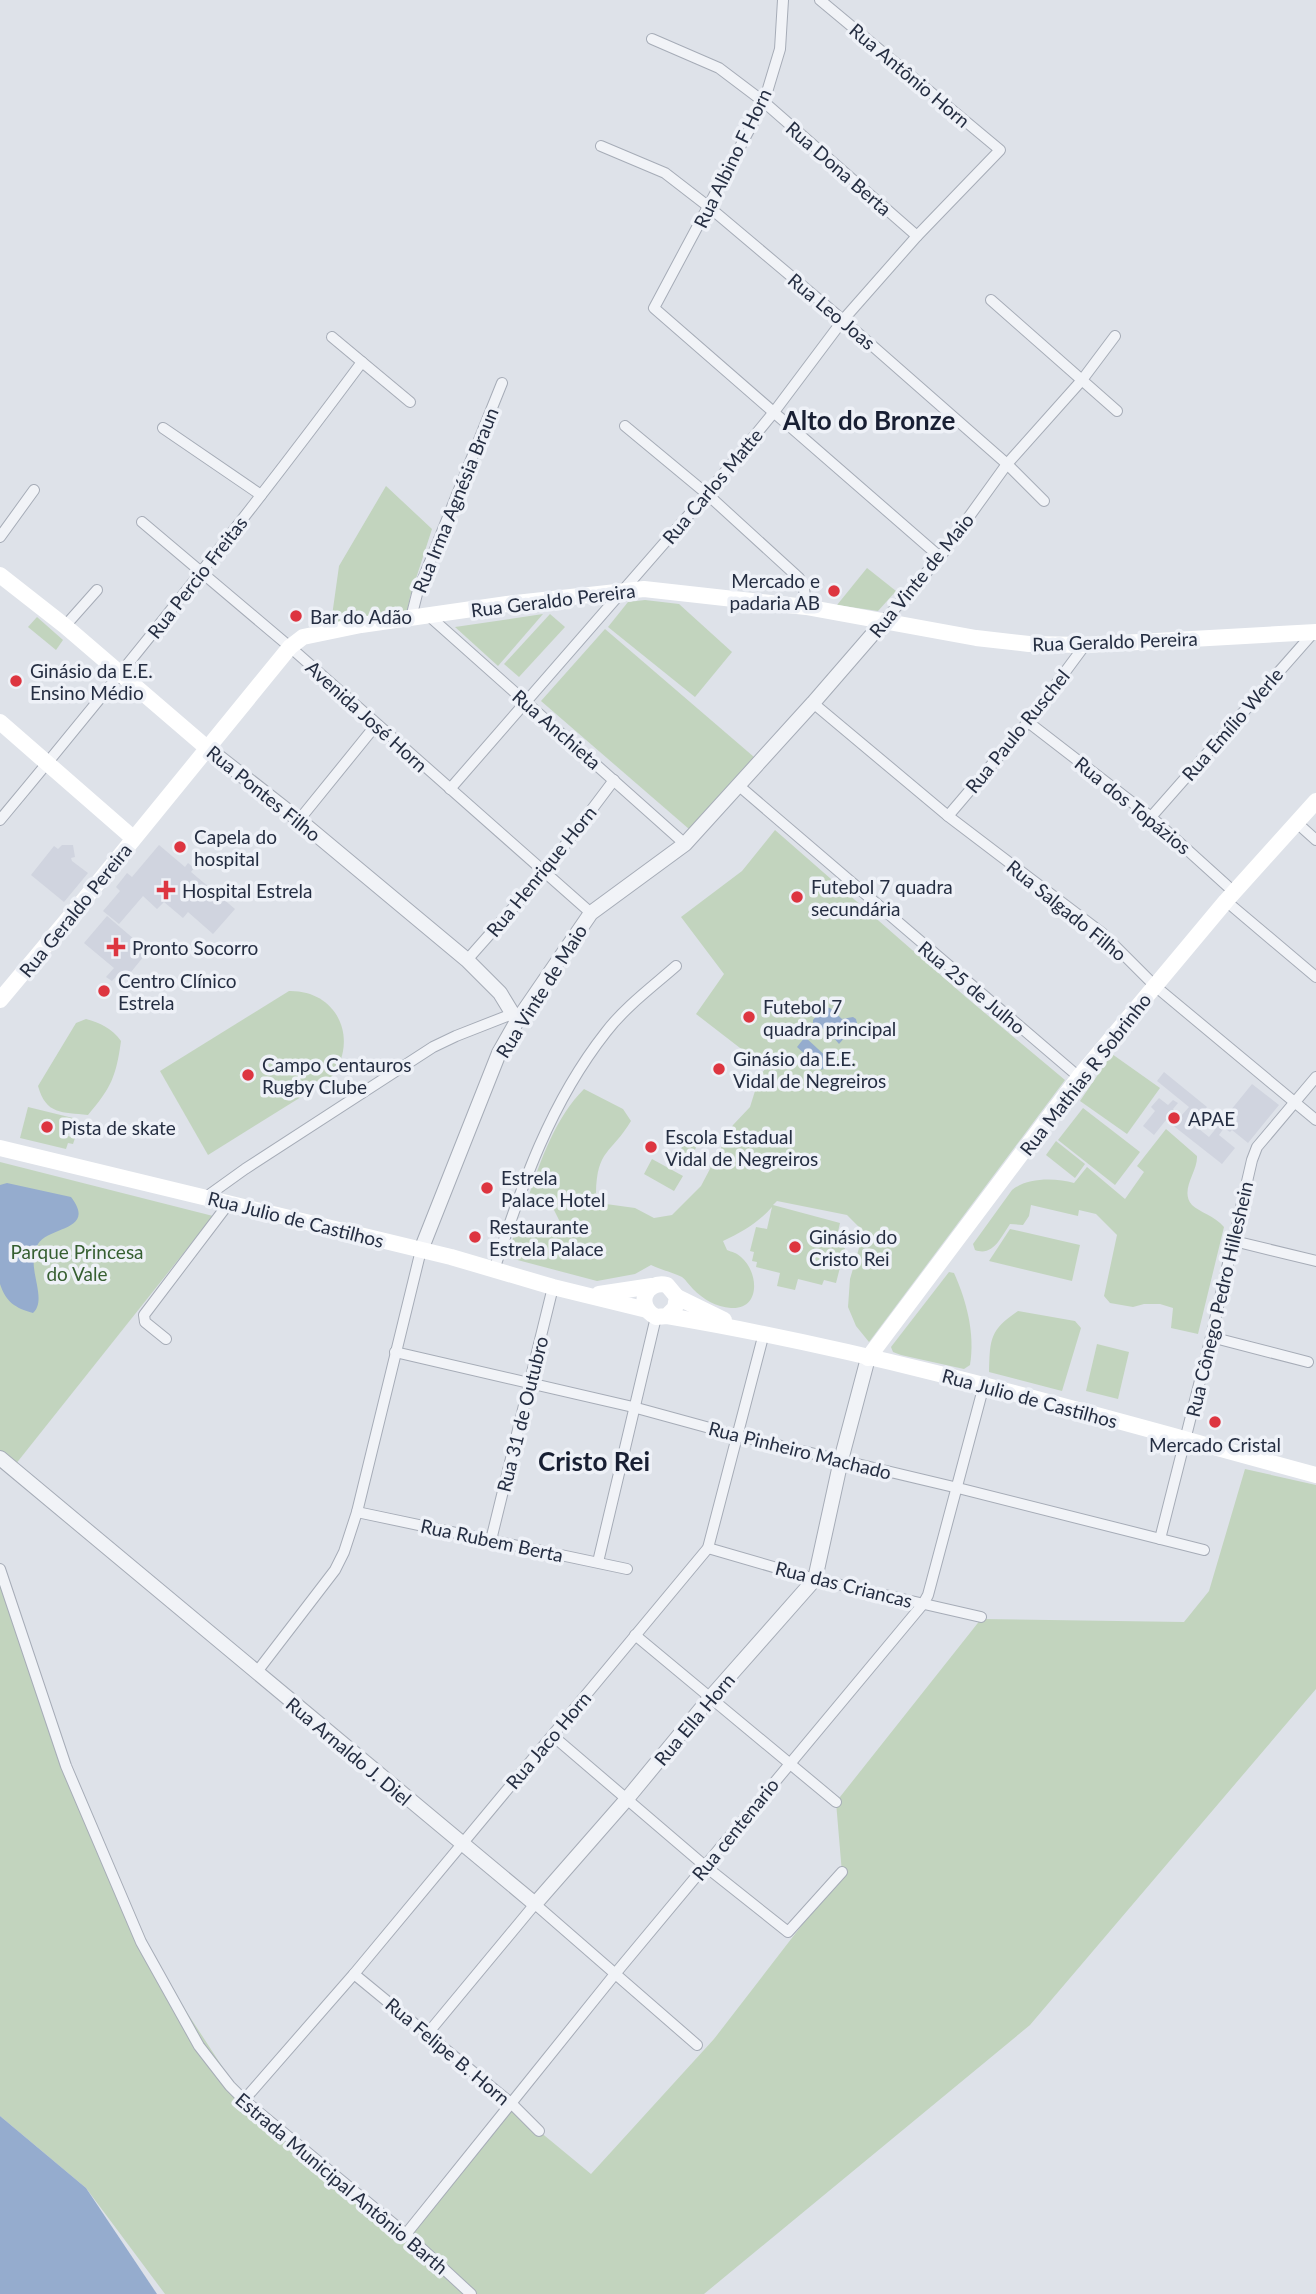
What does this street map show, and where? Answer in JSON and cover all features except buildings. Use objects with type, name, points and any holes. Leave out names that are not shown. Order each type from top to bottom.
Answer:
[{"type":"main road","name":"Rua Pontes Filho","points":[[0,575],[65,626],[207,748]]},
{"type":"main road","name":"Rua Geraldo Pereira","points":[[0,1000],[290,647],[303,637],[428,615],[623,590],[664,591],[806,607],[976,638],[1029,644],[1085,645],[1315,632]]},
{"type":"main road","points":[[0,722],[134,838]]},
{"type":"main road","name":"Rua Mathias R Sobrinho","points":[[868,1358],[1079,1077],[1230,896],[1316,801]]},
{"type":"main road","name":"Rua Julio de Castilhos","points":[[0,1148],[421,1250],[656,1314],[764,1333],[984,1385],[1316,1475]]},
{"type":"main road","points":[[657,1284],[667,1285],[677,1297],[675,1308],[656,1314],[645,1294],[657,1284]]},
{"type":"main road","name":"Rua Julio de Castilhos","points":[[591,1296],[652,1286]]},
{"type":"main road","name":"Rua Julio de Castilhos","points":[[677,1297],[742,1329]]},
{"type":"street","name":"Rua Albino F Horn","points":[[774,412],[654,308],[764,102],[780,49],[783,0]]},
{"type":"street","name":"Rua Antônio Horn","points":[[820,0],[1000,150]]},
{"type":"street","name":"Rua Dona Berta","points":[[652,39],[719,68],[764,102],[917,236]]},
{"type":"street","name":"Rua Leo Joas","points":[[601,146],[665,173],[709,208],[843,320],[1007,464],[1044,501]]},
{"type":"street","name":"Rua Carlos Matte","points":[[450,789],[707,494],[774,412],[843,320],[917,236],[1000,150]]},
{"type":"street","points":[[990,300],[1117,411]]},
{"type":"street","points":[[332,337],[410,402]]},
{"type":"street","name":"Rua Vinte de Maio","points":[[256,1673],[335,1570],[344,1552],[357,1512],[421,1250],[515,1018],[591,913],[685,844],[813,703],[940,557],[1007,464],[1082,380],[1115,337]]},
{"type":"street","name":"Rua Percio Freitas","points":[[0,820],[121,675],[362,362]]},
{"type":"street","name":"Rua Irma Agnésia Braun","points":[[411,618],[417,594],[502,383]]},
{"type":"street","points":[[774,412],[940,557]]},
{"type":"street","points":[[625,426],[707,494],[800,578],[806,607]]},
{"type":"street","points":[[163,428],[261,495]]},
{"type":"street","points":[[0,537],[34,490]]},
{"type":"street","name":"Avenida José Horn","points":[[142,522],[290,647],[591,913]]},
{"type":"street","points":[[65,626],[97,590]]},
{"type":"street","name":"Rua Anchieta","points":[[428,615],[685,844]]},
{"type":"street","name":"Rua Emílio Werle","points":[[1151,817],[1315,632]]},
{"type":"street","name":"Rua Paulo Ruschel","points":[[947,816],[1028,722],[1085,645]]},
{"type":"street","name":"Rua Salgado Filho","points":[[813,703],[947,816],[1102,933],[1155,986],[1316,1120]]},
{"type":"street","name":"Rua dos Topázios","points":[[1028,722],[1151,817],[1316,977]]},
{"type":"street","points":[[299,820],[376,725]]},
{"type":"street","name":"Rua Pontes Filho","points":[[207,748],[299,820],[467,960],[500,993],[515,1018]]},
{"type":"street","name":"Rua Henrique Horn","points":[[467,960],[544,873],[614,780]]},
{"type":"street","name":"Rua 25 de Julho","points":[[738,785],[1079,1077]]},
{"type":"street","points":[[1297,823],[1316,840]]},
{"type":"street","points":[[494,1270],[526,1174],[557,1107],[607,1031],[676,966]]},
{"type":"street","points":[[206,1197],[433,1047],[456,1036],[515,1018]]},
{"type":"street","name":"Rua Cônego Pedro Hilleshein","points":[[1160,1539],[1257,1147],[1316,1077]]},
{"type":"street","points":[[166,1339],[145,1322],[144,1314],[229,1203]]},
{"type":"street","points":[[1234,1241],[1316,1261]]},
{"type":"street","name":"Rua 31 de Outubro","points":[[491,1540],[553,1287]]},
{"type":"street","points":[[598,1562],[656,1314]]},
{"type":"street","name":"Rua Jaco Horn","points":[[244,2100],[354,1974],[709,1548],[764,1333]]},
{"type":"street","points":[[1212,1337],[1308,1362]]},
{"type":"street","name":"Rua Pinheiro Machado","points":[[395,1353],[633,1407],[739,1436],[1205,1550]]},
{"type":"street","name":"Rua Ella Horn","points":[[428,2034],[710,1698],[815,1579],[841,1460],[868,1358]]},
{"type":"street","name":"Rua centenario","points":[[406,2234],[615,1974],[923,1604],[928,1595],[958,1488],[984,1385]]},
{"type":"street","name":"Rua Arnaldo J. Diel","points":[[0,1458],[535,1904],[697,2045]]},
{"type":"street","name":"Rua Rubem Berta","points":[[357,1512],[627,1569]]},
{"type":"street","name":"Rua das Criancas","points":[[709,1548],[815,1579],[981,1617]]},
{"type":"street","name":"Estrada Municipal Antônio Barth","points":[[0,1569],[66,1766],[141,1942],[199,2046],[244,2100],[406,2234],[471,2294]]},
{"type":"street","points":[[635,1635],[836,1802]]},
{"type":"street","points":[[553,1735],[626,1800],[788,1932],[842,1872]]},
{"type":"street","name":"Rua Felipe B. Horn","points":[[354,1974],[512,2104],[539,2131]]},
{"type":"shaded area","points":[[62,845],[73,845],[75,857],[71,858],[72,861],[88,873],[64,902],[31,875],[54,846],[58,849]]},
{"type":"shaded area","name":"Hospital Estrela","points":[[159,845],[185,867],[188,863],[194,868],[191,872],[235,909],[213,934],[188,912],[183,918],[164,902],[157,909],[143,896],[119,924],[103,911],[120,891],[116,887],[127,873],[132,877]]},
{"type":"shaded area","name":"Pronto Socorro","points":[[107,916],[148,951],[127,977],[120,972],[112,981],[106,977],[114,968],[84,943]]},
{"type":"shaded area","name":"APAE","points":[[1164,1072],[1207,1107],[1194,1125],[1209,1137],[1252,1084],[1279,1105],[1248,1143],[1232,1130],[1230,1132],[1224,1128],[1219,1135],[1235,1148],[1222,1164],[1166,1120],[1154,1135],[1143,1126],[1155,1111],[1151,1107],[1159,1098],[1168,1105],[1173,1100],[1178,1103],[1173,1109],[1181,1116],[1189,1107],[1157,1081]]},
{"type":"green space","points":[[386,486],[432,529],[407,612],[331,623],[339,566]]},
{"type":"green space","points":[[867,568],[896,591],[878,611],[837,605]]},
{"type":"green space","points":[[645,600],[679,604],[732,652],[695,697],[608,627],[628,602]]},
{"type":"green space","points":[[543,614],[498,666],[455,627]]},
{"type":"green space","points":[[550,614],[565,627],[519,677],[504,664]]},
{"type":"green space","points":[[37,617],[63,640],[56,650],[28,627]]},
{"type":"green space","points":[[605,629],[754,757],[689,829],[541,701]]},
{"type":"green space","points":[[775,830],[1065,1080],[869,1342],[856,1326],[848,1307],[850,1279],[859,1248],[860,1228],[847,1215],[777,1201],[773,1205],[840,1223],[835,1245],[845,1248],[836,1283],[824,1280],[822,1285],[798,1279],[795,1290],[777,1286],[780,1273],[756,1267],[757,1262],[752,1261],[754,1252],[750,1251],[756,1227],[767,1229],[772,1207],[750,1226],[723,1241],[727,1250],[738,1254],[747,1264],[754,1280],[752,1297],[741,1307],[731,1308],[715,1304],[697,1293],[682,1277],[651,1265],[635,1274],[597,1281],[506,1257],[519,1222],[554,1235],[560,1222],[551,1204],[529,1195],[557,1125],[584,1089],[623,1109],[631,1121],[606,1153],[599,1168],[596,1193],[606,1204],[635,1208],[654,1218],[672,1215],[701,1186],[733,1125],[750,1107],[760,1075],[766,1068],[696,1014],[724,974],[681,917],[742,871]]},
{"type":"green space","name":"Campo Centauros Rugby Clube","points":[[289,991],[306,993],[321,999],[332,1009],[340,1021],[343,1035],[339,1065],[330,1079],[208,1155],[160,1071]]},
{"type":"green space","points":[[86,1019],[105,1027],[121,1041],[111,1081],[88,1115],[63,1112],[50,1107],[38,1086],[76,1023]]},
{"type":"green space","points":[[1112,1054],[1160,1088],[1127,1134],[1080,1101]]},
{"type":"green space","name":"Pista de skate","points":[[28,1107],[73,1118],[68,1136],[75,1138],[73,1144],[68,1143],[66,1149],[20,1138]]},
{"type":"green space","points":[[1083,1108],[1140,1152],[1115,1185],[1058,1140]]},
{"type":"green space","points":[[1166,1129],[1197,1156],[1187,1193],[1192,1205],[1224,1227],[1198,1334],[1171,1328],[1173,1308],[1160,1304],[1133,1307],[1110,1303],[1104,1296],[1117,1235],[1096,1214],[1079,1210],[1078,1216],[1031,1205],[1029,1216],[1023,1225],[1010,1224],[992,1248],[987,1251],[975,1250],[973,1244],[1012,1190],[1026,1183],[1059,1180],[1074,1183],[1087,1167],[1125,1199],[1144,1172],[1137,1166]]},
{"type":"green space","points":[[690,1131],[701,1137],[692,1156],[680,1151]]},
{"type":"green space","points":[[1056,1141],[1085,1164],[1075,1178],[1046,1155]]},
{"type":"green space","points":[[652,1159],[683,1176],[674,1191],[644,1174]]},
{"type":"green space","name":"Parque Princesa do Vale","points":[[0,1162],[213,1216],[15,1465],[0,1452]]},
{"type":"green space","points":[[1010,1229],[1080,1245],[1072,1281],[989,1261]]},
{"type":"green space","points":[[949,1272],[954,1273],[959,1284],[971,1330],[970,1365],[964,1369],[901,1355],[893,1352],[891,1347]]},
{"type":"green space","points":[[1018,1311],[1075,1321],[1081,1328],[1062,1391],[989,1372],[993,1336],[1002,1324]]},
{"type":"green space","points":[[1097,1344],[1129,1352],[1118,1399],[1086,1391]]},
{"type":"green space","points":[[1245,1469],[1316,1485],[1316,1689],[1030,2025],[704,2294],[165,2294],[86,2188],[0,2116],[0,1569],[66,1766],[141,1942],[244,2100],[406,2233],[512,2104],[539,2131],[591,2174],[714,2039],[842,1873],[836,1802],[981,1619],[1184,1622],[1209,1591]]},
{"type":"water","points":[[824,1007],[830,1008],[842,1019],[856,1019],[857,1023],[839,1044],[828,1031],[813,1024],[813,1020]]},
{"type":"water","points":[[805,1037],[830,1060],[822,1070],[797,1047]]},
{"type":"water","points":[[7,1183],[71,1197],[77,1208],[78,1216],[75,1222],[44,1238],[34,1253],[39,1299],[33,1313],[12,1303],[0,1284],[0,1185]]},
{"type":"water","points":[[0,2116],[86,2188],[157,2294],[0,2294]]},
{"type":"place","name":"Mercado e padaria AB","points":[[834,591]]},
{"type":"place","name":"Bar do Adão","points":[[296,616]]},
{"type":"place","name":"Ginásio da E.E. Ensino Médio","points":[[16,681]]},
{"type":"place","name":"Capela do hospital","points":[[180,847]]},
{"type":"place","name":"Hospital Estrela","points":[[166,890]]},
{"type":"place","name":"Futebol 7 quadra secundária","points":[[797,897]]},
{"type":"place","name":"Pronto Socorro","points":[[116,947]]},
{"type":"place","name":"Centro Clínico Estrela","points":[[104,991]]},
{"type":"place","name":"Futebol 7 quadra principal","points":[[749,1017]]},
{"type":"place","name":"Ginásio da E.E. Vidal de Negreiros","points":[[719,1069]]},
{"type":"place","name":"Campo Centauros Rugby Clube","points":[[248,1075]]},
{"type":"place","name":"APAE","points":[[1174,1118]]},
{"type":"place","name":"Pista de skate","points":[[47,1127]]},
{"type":"place","name":"Escola Estadual Vidal de Negreiros","points":[[651,1147]]},
{"type":"place","name":"Estrela Palace Hotel","points":[[487,1188]]},
{"type":"place","name":"Restaurante Estrela Palace","points":[[475,1237]]},
{"type":"place","name":"Ginásio do Cristo Rei","points":[[795,1247]]},
{"type":"place","name":"Mercado Cristal","points":[[1215,1422]]},
{"type":"district","name":"Alto do Bronze","points":[[869,420]]},
{"type":"district","name":"Cristo Rei","points":[[594,1461]]}]
